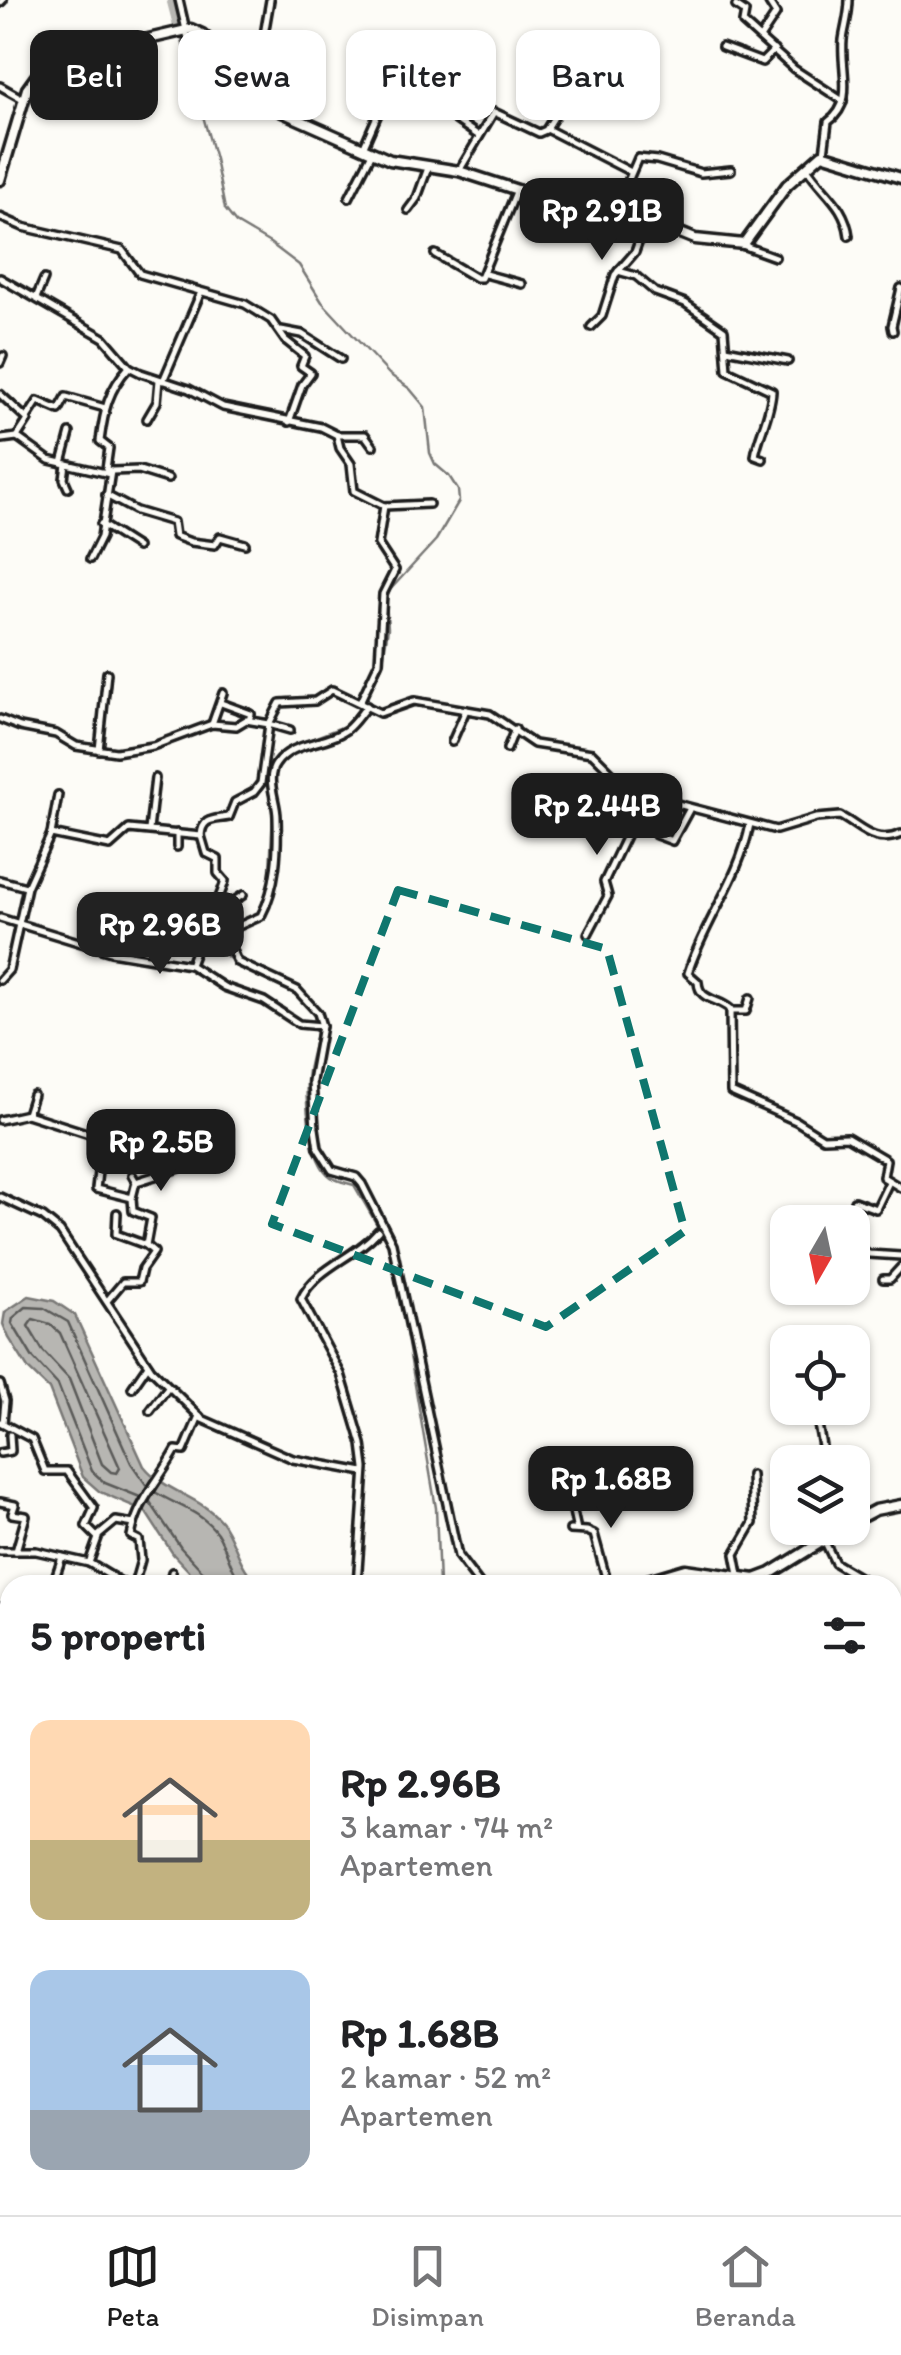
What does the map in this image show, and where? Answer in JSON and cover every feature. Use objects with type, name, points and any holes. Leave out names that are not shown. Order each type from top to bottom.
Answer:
[{"type":"street","points":[[179,0],[184,28]]},
{"type":"street","points":[[265,30],[270,0]]},
{"type":"street","points":[[742,245],[780,193],[824,153],[828,122],[841,112],[844,101],[843,41],[849,0]]},
{"type":"street","points":[[760,38],[776,14],[769,3]]},
{"type":"street","points":[[736,6],[745,12],[742,22],[794,69],[844,101]]},
{"type":"street","points":[[0,180],[3,154],[23,99],[41,67],[62,52],[110,48],[184,28],[190,30]]},
{"type":"street","points":[[722,48],[759,62],[774,50]]},
{"type":"street","points":[[1,90],[23,99]]},
{"type":"street","points":[[459,171],[494,112],[534,132],[547,129],[631,172]]},
{"type":"street","points":[[302,120],[394,161],[459,171],[516,192],[552,199],[590,197],[700,240],[742,245],[775,258]]},
{"type":"street","points":[[363,148],[376,120]]},
{"type":"street","points":[[456,120],[480,136]]},
{"type":"street","points":[[547,129],[552,120]]},
{"type":"street","points":[[824,153],[901,178]]},
{"type":"street","points":[[349,198],[372,154]]},
{"type":"street","points":[[616,207],[640,158],[701,174],[730,170]]},
{"type":"street","points":[[408,210],[418,198],[428,165]]},
{"type":"street","points":[[806,168],[840,207],[849,236]]},
{"type":"street","points":[[485,274],[516,192]]},
{"type":"street","points":[[0,217],[23,227],[122,250],[140,274],[246,304],[281,330],[302,334],[341,359]]},
{"type":"street","points":[[591,326],[602,316],[618,271],[635,252],[646,221]]},
{"type":"street","points":[[435,254],[476,278],[485,274],[522,284]]},
{"type":"street","points":[[618,271],[636,276],[655,292],[685,303],[724,330],[727,370],[773,394],[764,435],[755,451],[755,456],[763,459]]},
{"type":"street","points":[[0,278],[104,338],[129,367],[223,407],[321,426],[337,435],[364,435],[374,446]]},
{"type":"street","points":[[36,298],[44,279]]},
{"type":"street","points":[[894,331],[901,288]]},
{"type":"street","points":[[147,420],[201,292]]},
{"type":"street","points":[[281,330],[285,340],[305,356],[302,366],[311,373],[302,385],[289,422]]},
{"type":"street","points":[[726,349],[788,361]]},
{"type":"street","points":[[111,472],[106,469],[110,448],[100,441],[105,408],[112,386],[129,367]]},
{"type":"street","points":[[0,394],[27,418]]},
{"type":"street","points":[[16,438],[38,400],[59,410],[66,396],[105,408]]},
{"type":"street","points":[[68,488],[64,463],[70,433]]},
{"type":"street","points":[[337,435],[340,448],[352,464],[354,491],[384,506],[429,504]]},
{"type":"street","points":[[2,440],[16,438],[42,457],[64,463],[111,472],[139,470],[168,479]]},
{"type":"street","points":[[90,559],[101,537],[111,472]]},
{"type":"street","points":[[106,495],[136,511],[174,522],[175,536],[191,542],[215,545],[220,537],[245,544]]},
{"type":"street","points":[[360,702],[379,662],[383,594],[395,574],[378,544],[384,506]]},
{"type":"street","points":[[101,524],[137,547]]},
{"type":"street","points":[[99,750],[108,673]]},
{"type":"street","points":[[190,965],[203,927],[218,906],[225,878],[218,872],[218,859],[206,852],[201,826],[205,821],[230,817],[234,802],[254,792],[261,783],[269,724],[280,703],[312,702],[332,690],[380,713],[414,701],[495,716],[534,744],[592,753],[636,797],[645,796],[776,830],[816,818],[840,816],[869,836],[889,838],[901,834]]},
{"type":"street","points":[[212,724],[223,693]]},
{"type":"street","points":[[221,703],[290,730]]},
{"type":"street","points":[[366,706],[344,732],[298,749],[280,759],[274,768],[271,779],[277,807],[277,842],[272,891],[261,916],[227,934],[237,962],[298,990],[314,1006],[322,1026],[312,1081],[317,1145],[332,1170],[358,1179],[390,1237],[458,1556],[472,1575]]},
{"type":"street","points":[[452,742],[466,710]]},
{"type":"street","points":[[0,718],[20,727],[56,734],[76,746],[123,751],[153,746],[212,724],[236,726],[251,714]]},
{"type":"street","points":[[507,748],[515,729]]},
{"type":"street","points":[[149,831],[155,778]]},
{"type":"street","points":[[0,980],[8,970],[26,887],[51,834],[58,794]]},
{"type":"street","points":[[588,934],[608,896],[604,882],[645,796]]},
{"type":"street","points":[[656,836],[672,841],[689,809]]},
{"type":"street","points":[[750,824],[722,901],[688,973],[698,982],[700,993],[730,1011],[730,1081],[734,1095],[796,1121],[827,1139],[847,1137],[886,1160],[882,1175],[901,1188]]},
{"type":"street","points":[[51,834],[110,846],[125,830],[201,836]]},
{"type":"street","points":[[176,847],[178,833]]},
{"type":"street","points":[[0,880],[26,887]]},
{"type":"street","points":[[218,906],[231,904],[243,895]]},
{"type":"street","points":[[0,918],[111,952],[190,965],[224,987],[264,1001],[298,1024],[322,1026]]},
{"type":"street","points":[[730,1011],[746,1011],[750,998]]},
{"type":"street","points":[[27,1114],[33,1095]]},
{"type":"street","points":[[0,1120],[27,1114],[97,1136],[133,1160]]},
{"type":"street","points":[[109,1118],[120,1124],[113,1144]]},
{"type":"street","points":[[104,1142],[96,1190],[132,1198]]},
{"type":"street","points":[[146,1245],[151,1218],[132,1211],[134,1178],[180,1168]]},
{"type":"street","points":[[854,1201],[876,1209],[890,1182]]},
{"type":"street","points":[[0,1197],[54,1225],[148,1366],[199,1416],[293,1459],[361,1472]]},
{"type":"street","points":[[108,1301],[123,1282],[139,1282],[140,1272],[154,1252],[116,1234],[117,1213]]},
{"type":"street","points":[[357,1575],[362,1444],[342,1374],[301,1299],[312,1282],[364,1247],[378,1231]]},
{"type":"street","points":[[870,1254],[901,1256]]},
{"type":"street","points":[[884,1278],[890,1279],[901,1266]]},
{"type":"street","points":[[132,1388],[148,1366]]},
{"type":"street","points":[[0,1384],[5,1401],[2,1422],[32,1440],[45,1472],[65,1470],[69,1474],[94,1508],[86,1526],[98,1536]]},
{"type":"street","points":[[150,1412],[168,1387]]},
{"type":"street","points":[[136,1575],[142,1549],[131,1536],[138,1507],[176,1450],[184,1451],[199,1416]]},
{"type":"street","points":[[0,1454],[10,1452],[10,1435]]},
{"type":"street","points":[[740,1575],[735,1554],[753,1523],[751,1475]]},
{"type":"street","points":[[0,1502],[14,1505],[12,1514],[26,1516],[16,1551]]},
{"type":"street","points":[[571,1502],[573,1530],[594,1534],[605,1575]]},
{"type":"street","points":[[870,1513],[901,1504]]},
{"type":"street","points":[[89,1563],[98,1536],[116,1521],[134,1524]]},
{"type":"street","points":[[764,1575],[816,1545]]},
{"type":"street","points":[[826,1545],[835,1563],[855,1575]]},
{"type":"street","points":[[0,1552],[36,1551],[89,1563],[109,1575]]},
{"type":"street","points":[[56,1575],[62,1557]]},
{"type":"street","points":[[669,1575],[685,1570],[701,1575]]},
{"type":"highlighted area","points":[[398,890],[607,949],[685,1231],[546,1327],[272,1224]]},
{"type":"water","points":[[29,1296],[54,1301],[75,1315],[144,1466],[221,1521],[251,1575],[193,1575],[173,1554],[145,1511],[100,1492],[83,1477],[49,1389],[29,1370],[9,1338],[3,1324],[5,1312]]},
{"type":"waterway","points":[[171,0],[177,23]]},
{"type":"waterway","points":[[177,23],[225,209],[236,223],[299,265],[322,302],[425,407],[430,453],[458,490],[459,501],[436,540],[390,590],[382,667],[361,706],[347,725],[288,748],[273,760],[268,770],[273,814],[269,888]]},
{"type":"waterway","points":[[246,920],[226,930],[219,941],[224,952],[252,973],[300,996]]},
{"type":"waterway","points":[[311,1009],[316,1032],[307,1096],[313,1144],[331,1177],[354,1185],[392,1251]]},
{"type":"waterway","points":[[397,1279],[436,1508],[439,1575]]}]
